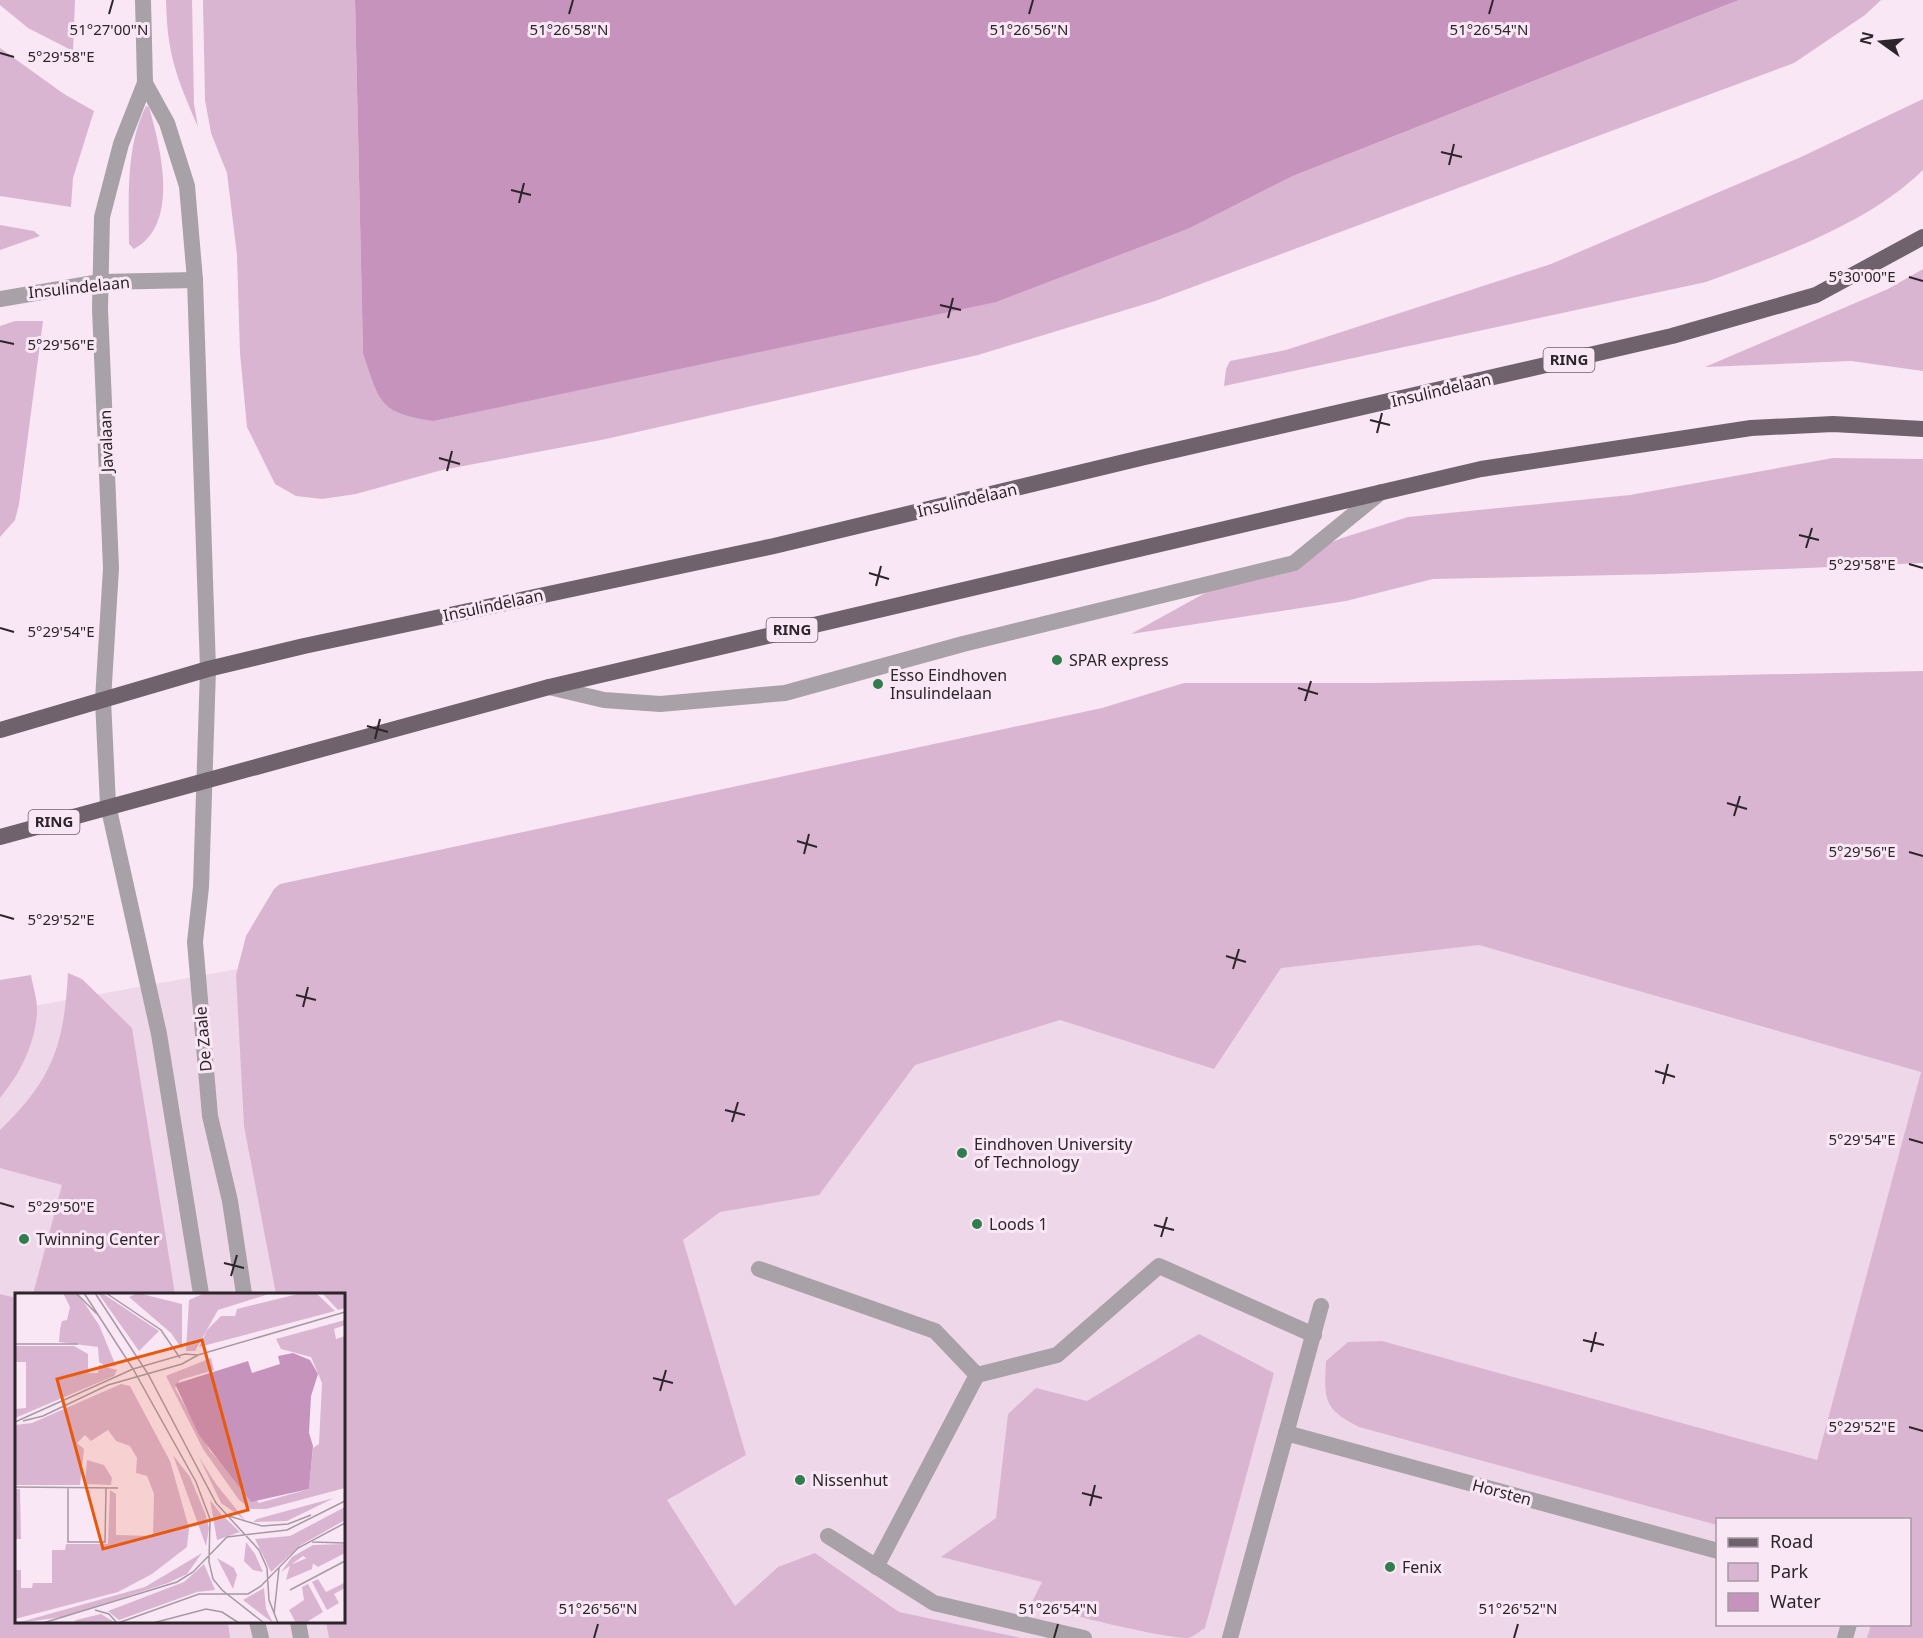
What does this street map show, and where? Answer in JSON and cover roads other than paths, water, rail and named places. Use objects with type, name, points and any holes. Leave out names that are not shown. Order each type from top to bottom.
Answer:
[{"type":"main road","points":[[1916,241],[1923,225]]},
{"type":"main road","name":"Insulindelaan","points":[[0,730],[208,669],[373,631],[774,546],[1145,457],[1672,336],[1816,295],[1916,241]]},
{"type":"main road","name":"RING","points":[[0,837],[108,805],[206,781],[549,687],[1481,469],[1713,432],[1833,424],[1923,429]]},
{"type":"street","name":"Javalaan","points":[[108,805],[103,700],[111,568],[100,282],[102,217],[121,144],[145,83],[143,0]]},
{"type":"street","name":"Javalaan","points":[[145,83],[167,123],[187,186],[195,280],[208,669],[206,781]]},
{"type":"street","name":"Insulindelaan","points":[[0,299],[100,282],[195,280]]},
{"type":"street","points":[[549,687],[604,700],[660,704],[785,693],[963,645],[1294,563],[1381,492]]},
{"type":"street","name":"De Zaale","points":[[206,781],[201,887],[195,942],[210,1116],[230,1201],[244,1293]]},
{"type":"street","points":[[108,805],[159,1034],[201,1293]]},
{"type":"street","points":[[876,1567],[977,1375],[1057,1355],[1159,1266],[1314,1335]]},
{"type":"street","points":[[759,1269],[935,1332],[977,1375]]},
{"type":"street","points":[[1230,1638],[1322,1306]]},
{"type":"street","name":"Horsten","points":[[1286,1433],[1716,1550]]},
{"type":"street","points":[[828,1536],[934,1603],[1084,1638]]},
{"type":"street","points":[[257,1623],[261,1638]]},
{"type":"street","points":[[298,1623],[301,1638]]},
{"type":"water","points":[[355,0],[1739,0],[1293,176],[1190,228],[996,302],[434,421],[402,414],[384,403],[378,394],[363,353]]},
{"type":"place","name":"SPAR express","points":[[1057,660]]},
{"type":"place","name":"Esso Eindhoven Insulindelaan","points":[[878,684]]},
{"type":"place","name":"Eindhoven University of Technology","points":[[962,1153]]},
{"type":"place","name":"Loods 1","points":[[977,1224]]},
{"type":"place","name":"Twinning Center","points":[[24,1239]]},
{"type":"place","name":"Nissenhut","points":[[800,1480]]},
{"type":"place","name":"Fenix","points":[[1390,1567]]}]
